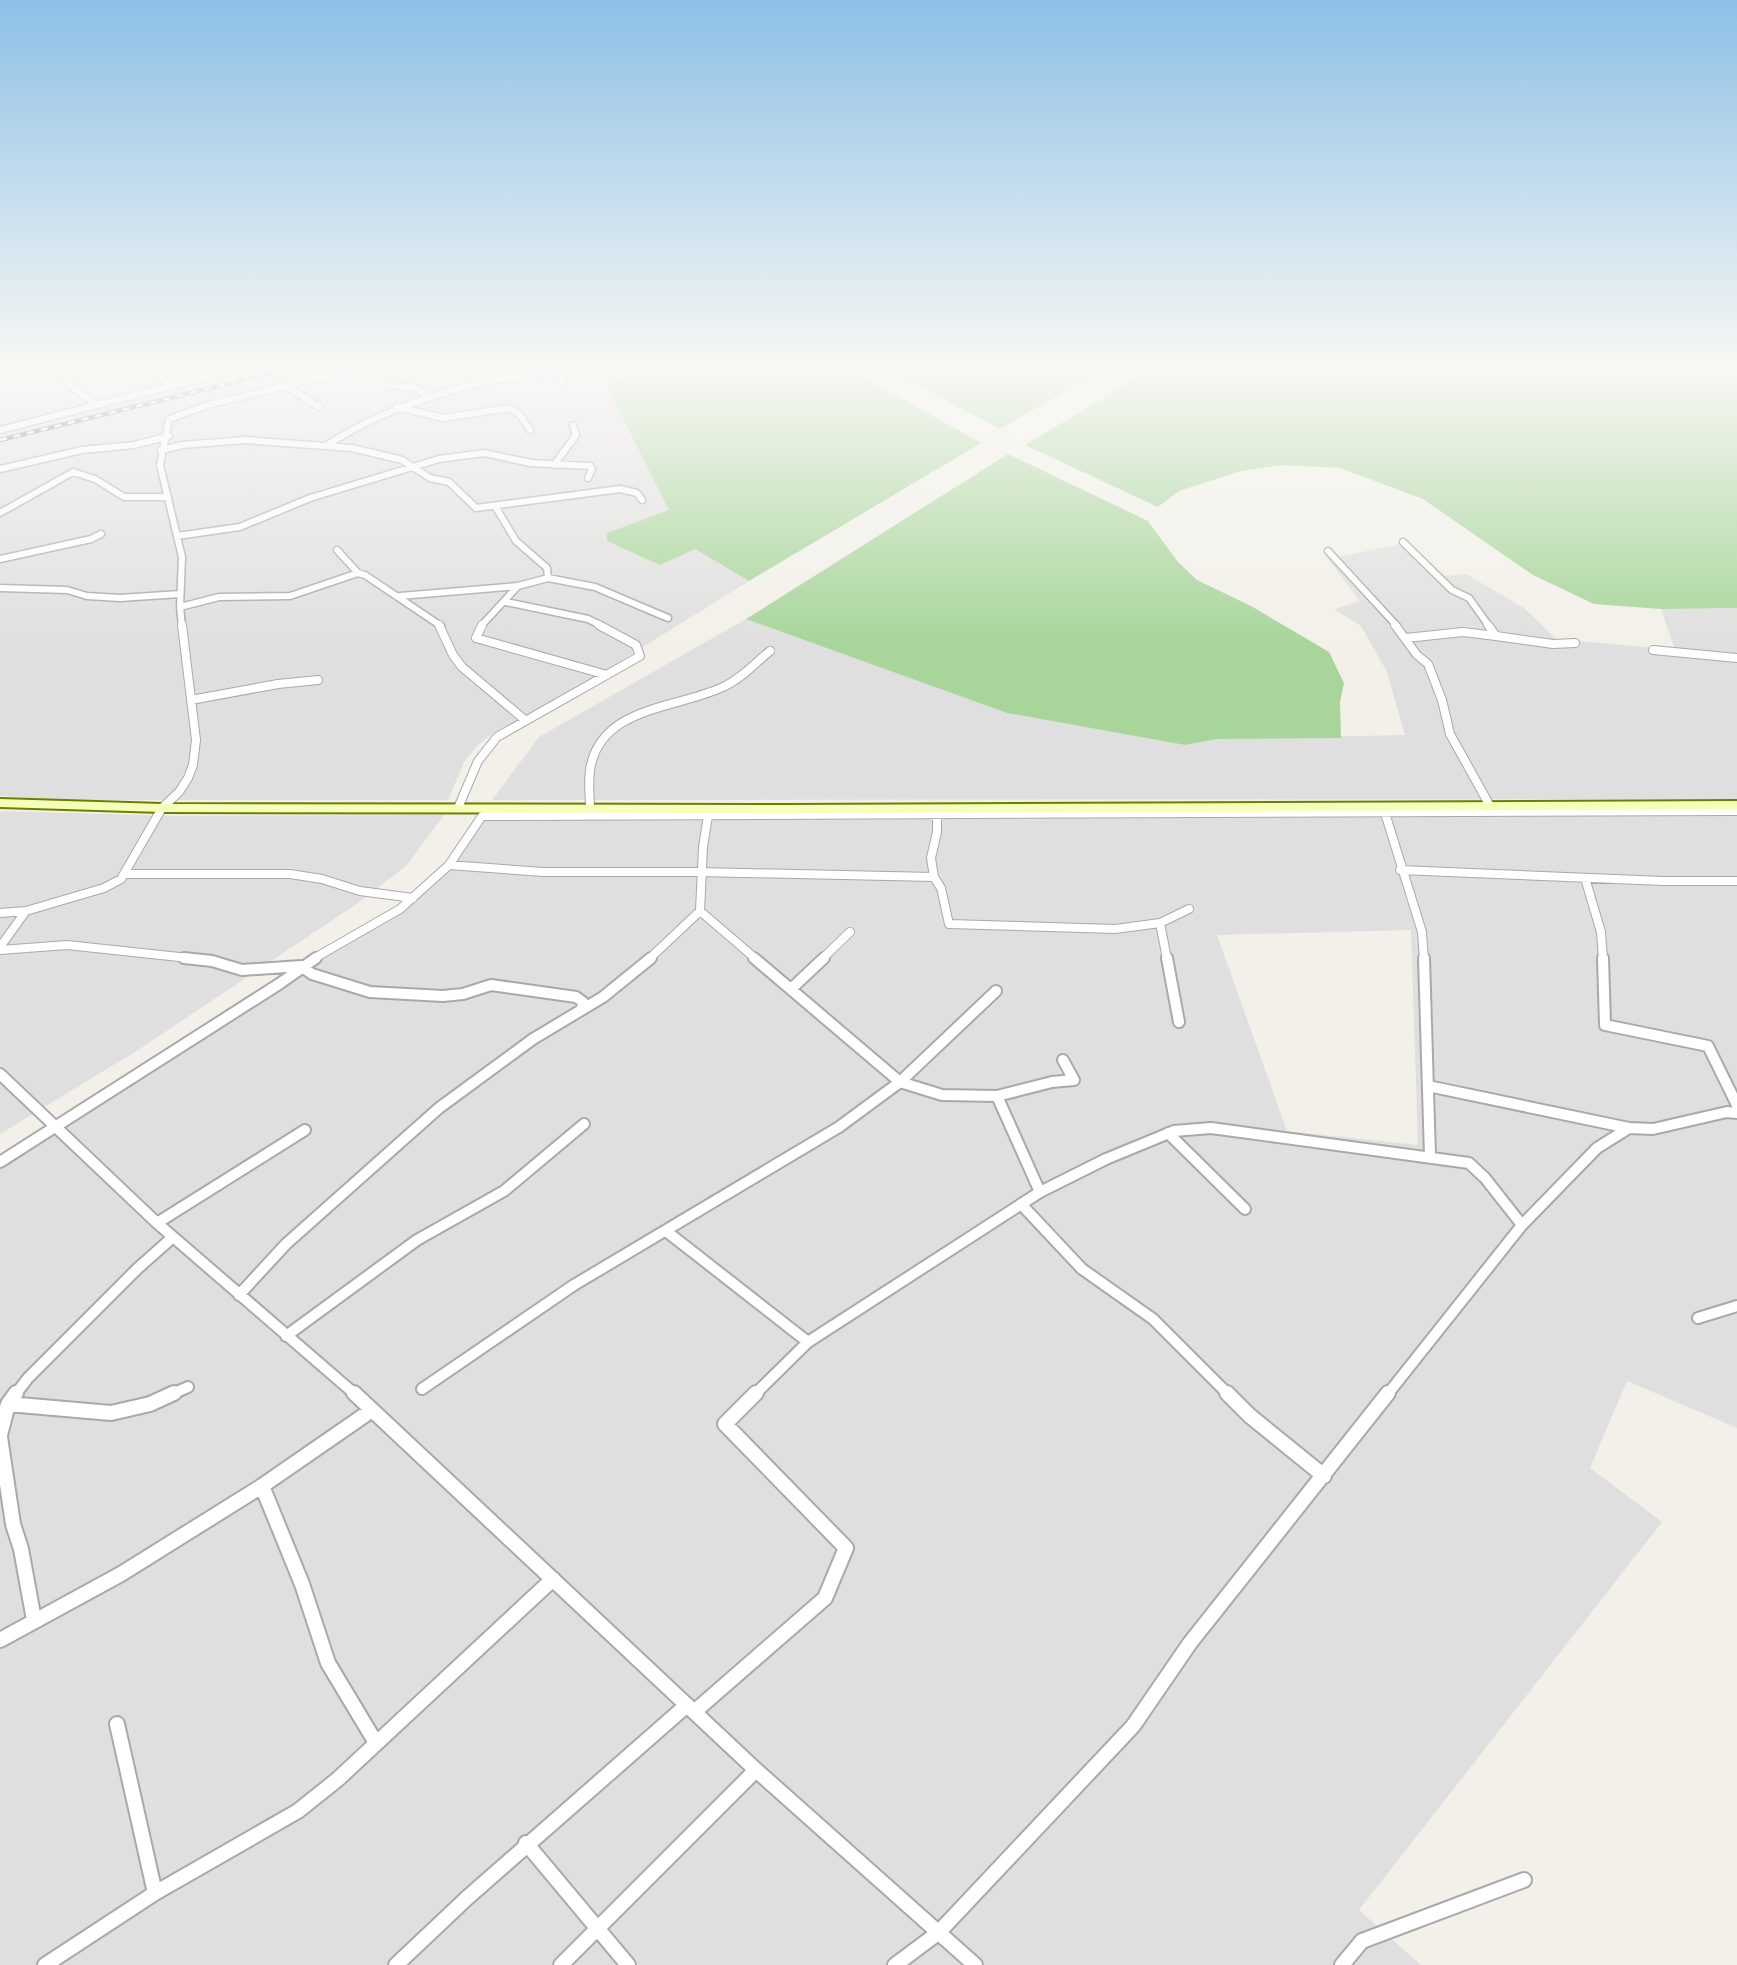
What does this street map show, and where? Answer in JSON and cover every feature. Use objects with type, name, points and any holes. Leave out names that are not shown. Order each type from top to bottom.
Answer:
[{"type":"main road","points":[[0,803],[162,808],[1737,808]]},
{"type":"street","points":[[0,469],[27,463]]},
{"type":"street","points":[[0,913],[26,911],[104,888],[121,879],[162,808],[179,792],[193,765],[196,740],[180,607],[182,557],[160,463]]},
{"type":"street","points":[[407,463],[434,480],[452,482],[472,506],[495,506],[620,489],[637,493],[642,500]]},
{"type":"street","points":[[177,536],[240,527],[310,498],[427,463]]},
{"type":"street","points":[[541,463],[590,466],[592,469],[588,478]]},
{"type":"street","points":[[0,513],[73,472],[95,479],[124,497],[168,496]]},
{"type":"street","points":[[495,506],[513,541],[547,568],[548,578]]},
{"type":"street","points":[[0,559],[91,539],[101,534]]},
{"type":"street","points":[[1403,542],[1452,590],[1469,598],[1496,636]]},
{"type":"street","points":[[337,550],[358,573],[400,596],[416,611],[441,626],[443,641],[453,658],[525,720]]},
{"type":"street","points":[[1328,551],[1406,638],[1417,655],[1428,664],[1442,700],[1450,734],[1490,806]]},
{"type":"street","points":[[180,607],[219,597],[303,593],[358,573]]},
{"type":"street","points":[[400,596],[518,586],[548,578],[595,587],[668,618]]},
{"type":"street","points":[[518,586],[506,602],[483,621],[476,638],[607,675]]},
{"type":"street","points":[[0,588],[67,590],[87,596],[120,598],[180,594]]},
{"type":"street","points":[[458,808],[473,766],[483,750],[497,737],[640,656],[636,645],[588,619],[506,602]]},
{"type":"street","points":[[1406,638],[1464,632],[1553,643],[1575,643]]},
{"type":"street","points":[[1653,650],[1737,658]]},
{"type":"street","points":[[590,808],[590,767],[598,743],[614,727],[656,705],[709,693],[726,686],[770,651]]},
{"type":"street","points":[[191,700],[278,684],[318,680]]},
{"type":"street","points":[[0,1162],[279,984],[301,966],[400,909],[449,865],[482,816],[937,816],[1737,808]]},
{"type":"street","points":[[1385,813],[1400,870],[1422,932],[1430,1156]]},
{"type":"street","points":[[239,1295],[286,1244],[439,1108],[533,1038],[603,997],[649,959],[699,911],[708,816]]},
{"type":"street","points":[[937,816],[937,832],[931,858],[934,877],[941,888],[950,924],[1115,929],[1160,923],[1189,909]]},
{"type":"street","points":[[449,865],[487,870],[556,873],[701,872],[934,877]]},
{"type":"street","points":[[1400,870],[1449,875],[1668,883],[1737,881]]},
{"type":"street","points":[[124,874],[290,874],[322,879],[360,891],[413,898]]},
{"type":"street","points":[[1585,878],[1601,932],[1606,991],[1605,1025],[1708,1046],[1737,1105]]},
{"type":"street","points":[[0,948],[26,911]]},
{"type":"street","points":[[699,911],[900,1083],[943,1095],[997,1096],[1052,1082],[1074,1080],[1063,1060]]},
{"type":"street","points":[[1160,923],[1179,1022]]},
{"type":"street","points":[[791,989],[850,932]]},
{"type":"street","points":[[0,948],[67,945],[100,947],[212,961],[242,970],[301,966],[312,974],[370,992],[443,996],[463,994],[491,985],[576,997],[583,1003],[582,1009]]},
{"type":"street","points":[[422,1389],[574,1285],[839,1126],[900,1083],[996,991]]},
{"type":"street","points":[[0,1074],[157,1223],[372,1410],[756,1770],[975,1965]]},
{"type":"street","points":[[1428,1086],[1629,1128],[1653,1129],[1727,1112],[1737,1113]]},
{"type":"street","points":[[997,1096],[1040,1192]]},
{"type":"street","points":[[286,1336],[417,1240],[504,1191],[584,1124]]},
{"type":"street","points":[[400,1964],[526,1843],[825,1598],[846,1548],[725,1424],[808,1342],[1040,1192],[1106,1159],[1168,1133],[1211,1128],[1469,1163],[1485,1178],[1522,1225]]},
{"type":"street","points":[[895,1965],[938,1933],[1133,1726],[1190,1643],[1522,1225],[1597,1149],[1629,1128]]},
{"type":"street","points":[[157,1223],[305,1130]]},
{"type":"street","points":[[1168,1133],[1245,1209]]},
{"type":"street","points":[[1021,1204],[1082,1269],[1153,1319],[1250,1416],[1324,1476]]},
{"type":"street","points":[[666,1231],[808,1342]]},
{"type":"street","points":[[34,1620],[21,1549],[13,1524],[0,1436],[8,1404],[28,1378],[77,1327],[173,1237]]},
{"type":"street","points":[[1698,1318],[1737,1306]]},
{"type":"street","points":[[8,1404],[111,1413],[150,1404],[188,1387]]},
{"type":"street","points":[[0,1640],[121,1574],[262,1486],[372,1410]]},
{"type":"street","points":[[262,1486],[302,1584],[328,1663],[376,1743]]},
{"type":"street","points":[[46,1965],[155,1893],[298,1811],[338,1779],[552,1579]]},
{"type":"street","points":[[117,1724],[155,1893]]},
{"type":"street","points":[[561,1965],[756,1770]]},
{"type":"street","points":[[526,1843],[628,1965]]},
{"type":"street","points":[[1342,1965],[1362,1941],[1524,1880]]},
{"type":"shaded area","points":[[0,463],[646,463],[670,510],[607,533],[660,565],[695,549],[749,581],[585,683],[492,734],[478,745],[464,762],[448,800],[62,800],[0,796]]},
{"type":"shaded area","points":[[1401,544],[1444,576],[1466,574],[1524,608],[1556,639],[1675,650],[1661,609],[1737,608],[1737,799],[492,800],[539,737],[746,619],[1007,713],[1185,745],[1217,739],[1405,735],[1387,672],[1361,626],[1334,609],[1360,601],[1328,559]]},
{"type":"shaded area","points":[[0,811],[174,816],[444,815],[406,866],[355,905],[138,1050],[0,1134]]},
{"type":"shaded area","points":[[1737,811],[1737,1428],[1627,1381],[1590,1468],[1662,1522],[1359,1910],[1421,1965],[0,1965],[0,1162],[400,909],[449,865],[482,816]],"holes":[[[1411,930],[1418,1145],[1287,1131],[1217,935]]]},
{"type":"green space","points":[[645,463],[948,463],[749,581],[695,549],[660,565],[607,541],[607,533],[669,510]]},
{"type":"green space","points":[[994,463],[1026,463],[1148,521],[1178,562],[1197,580],[1251,606],[1329,652],[1344,683],[1340,702],[1341,738],[1217,739],[1185,745],[1007,713],[746,619]]},
{"type":"green space","points":[[1063,463],[1737,463],[1737,608],[1661,609],[1594,604],[1533,575],[1423,499],[1340,468],[1283,465],[1241,471],[1179,491],[1158,507]]}]
